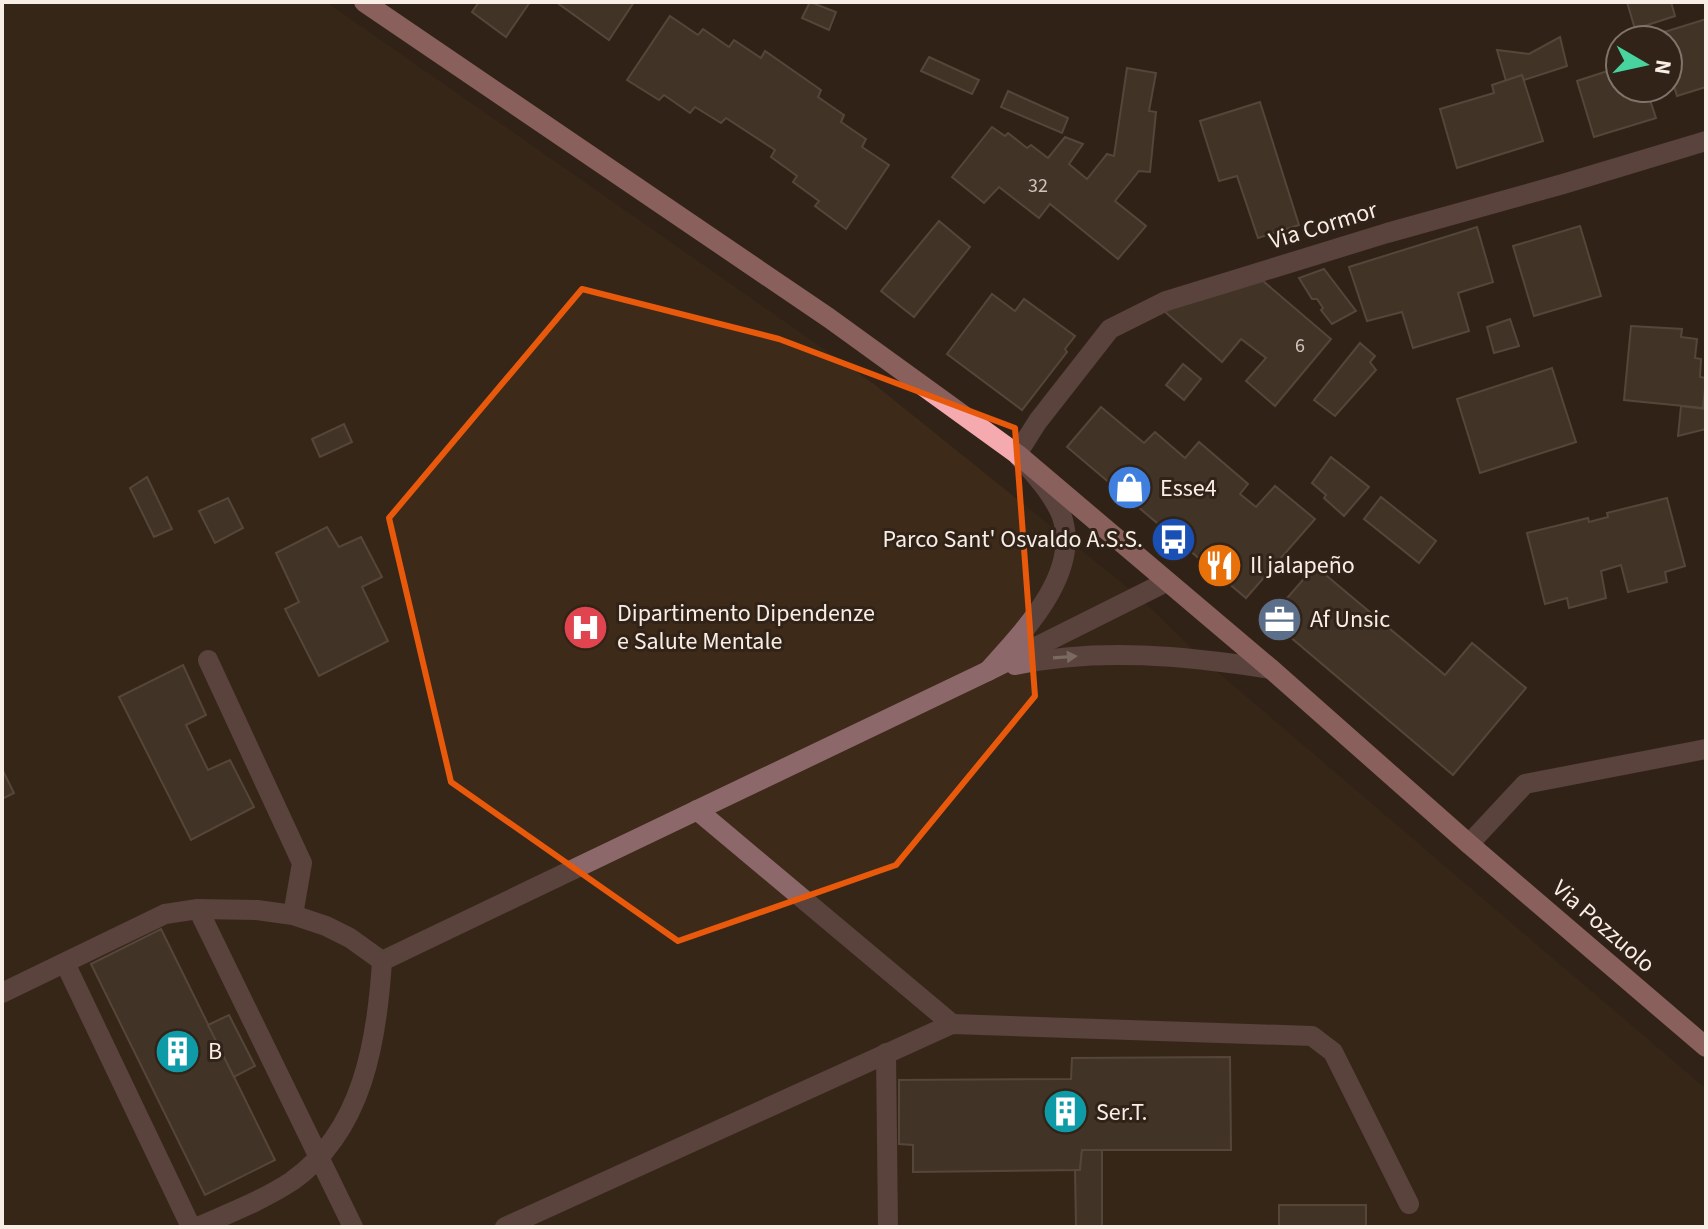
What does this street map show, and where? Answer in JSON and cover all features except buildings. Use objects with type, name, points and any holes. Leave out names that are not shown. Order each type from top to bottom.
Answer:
[{"type":"main road","name":"Via Pozzuolo","points":[[364,2],[829,318],[1017,454],[1271,669],[1706,1047]]},
{"type":"street","name":"Via Cormor","points":[[1017,454],[1038,421],[1110,329],[1166,301],[1387,233],[1706,141]]},
{"type":"street","points":[[988,671],[1047,599],[1062,564],[1066,538],[1061,515],[1048,490],[1017,454]]},
{"type":"street","points":[[382,961],[988,671],[1166,582]]},
{"type":"street","points":[[988,671],[1046,659],[1145,655],[1201,658],[1271,669]]},
{"type":"street","points":[[208,660],[302,863],[293,915]]},
{"type":"street","points":[[1469,844],[1525,784],[1706,749]]},
{"type":"street","points":[[697,810],[952,1024]]},
{"type":"street","points":[[198,909],[353,1227]]},
{"type":"street","points":[[2,993],[165,914],[198,909],[257,910],[293,915],[350,938],[382,961]]},
{"type":"street","points":[[198,1227],[270,1194],[294,1179],[318,1158],[346,1122],[365,1074],[379,1012],[382,961]]},
{"type":"street","points":[[65,963],[191,1227]]},
{"type":"street","points":[[519,1224],[952,1024],[1312,1036],[1333,1052],[1409,1204]]},
{"type":"street","points":[[886,1053],[888,1227]]},
{"type":"highlighted area","points":[[582,289],[779,339],[1015,428],[1035,696],[896,865],[678,941],[451,782],[389,518]]},
{"type":"shaded area","name":"Dipartimento Dipendenze e Salute Mentale","points":[[2,2],[326,2],[874,384],[1138,596],[1201,658],[1706,1089],[1706,1227],[2,1227]]},
{"type":"place","name":"Esse4","points":[[1129,488]]},
{"type":"place","name":"Parco Sant' Osvaldo A.S.S.","points":[[1174,539]]},
{"type":"place","name":"Il jalapeño","points":[[1219,565]]},
{"type":"place","name":"Af Unsic","points":[[1279,619]]},
{"type":"place","name":"Dipartimento Dipendenze e Salute Mentale","points":[[586,627]]},
{"type":"place","name":"B","points":[[177,1051]]},
{"type":"place","name":"Ser.T.","points":[[1065,1112]]}]
